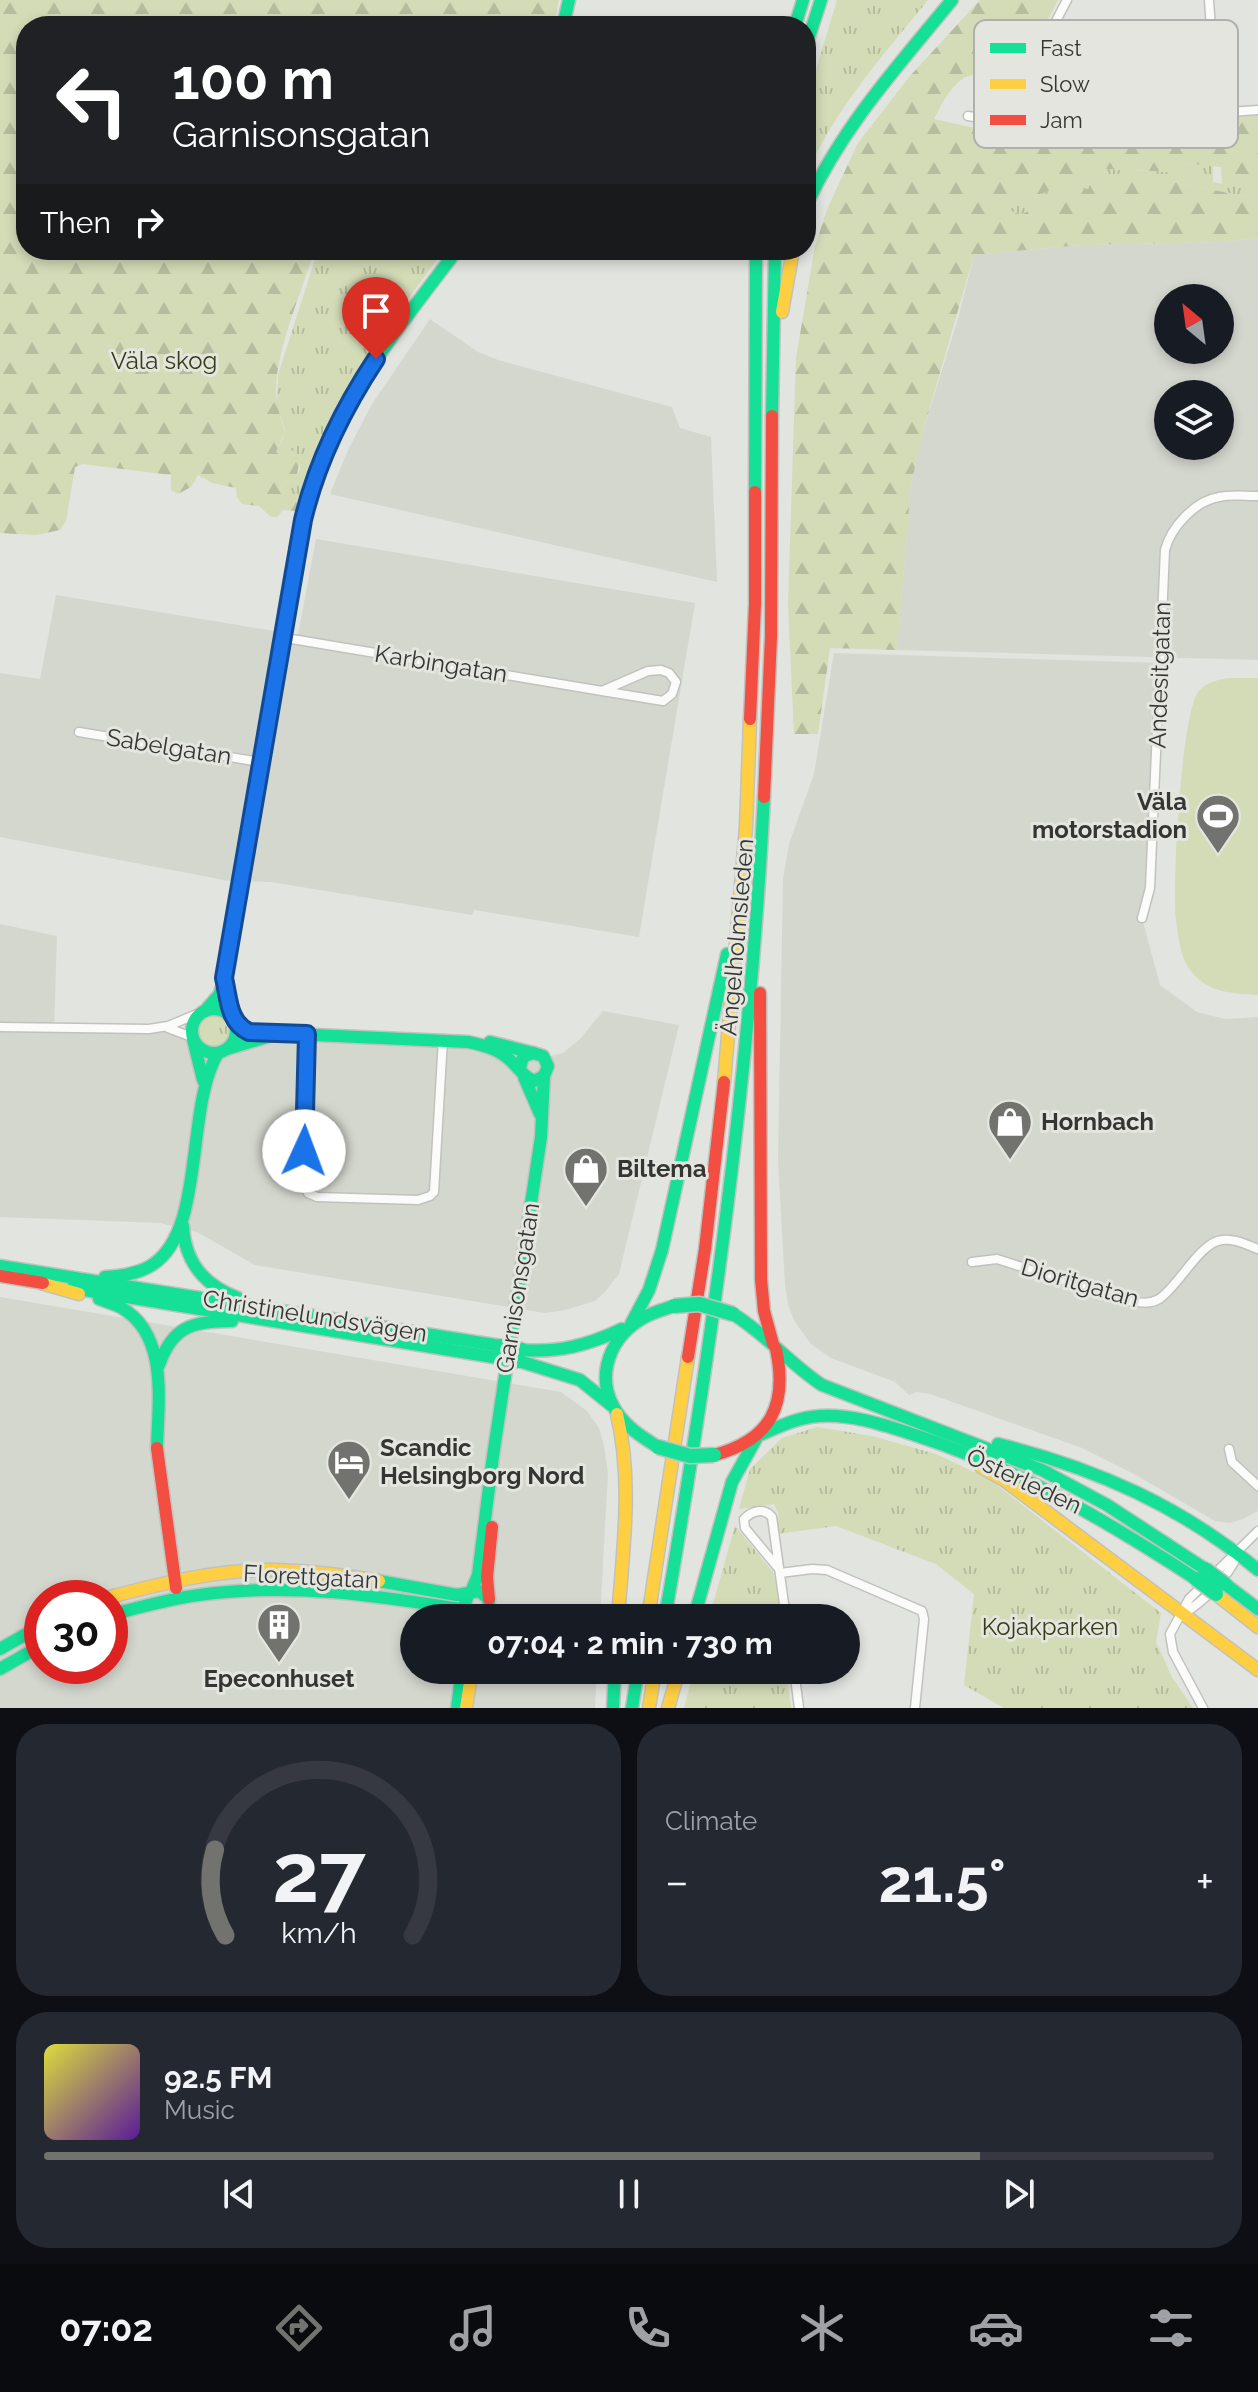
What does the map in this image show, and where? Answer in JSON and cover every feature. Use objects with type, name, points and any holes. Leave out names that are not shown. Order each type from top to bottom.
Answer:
[{"type":"main road","points":[[816,184],[853,118],[952,0]]},
{"type":"main road","points":[[203,1085],[193,1038],[194,1020],[219,995],[224,978],[280,637],[312,485],[331,438],[376,359],[450,260]]},
{"type":"main road","name":"Ängelholmsleden","points":[[650,1604],[710,1207],[741,890],[755,604],[756,260]]},
{"type":"main road","points":[[772,373],[775,260]]},
{"type":"main road","points":[[772,373],[791,260]]},
{"type":"main road","name":"Ängelholmsleden","points":[[667,1604],[721,1254],[743,1070],[760,856],[771,628],[772,373]]},
{"type":"main road","points":[[698,1604],[732,1482],[774,1414],[781,1394],[781,1377],[764,1311],[761,1279],[759,1033],[764,898],[760,856]]},
{"type":"main road","points":[[619,1604],[626,1478],[624,1447],[605,1379],[607,1361],[613,1344],[629,1325],[649,1290],[662,1250],[741,890]]},
{"type":"main road","points":[[3,1270],[104,1277],[133,1274],[156,1262],[170,1249],[184,1209],[203,1085],[208,1069],[234,1039],[224,978]]},
{"type":"main road","points":[[204,1011],[220,1009],[249,1032],[443,1039],[471,1043],[506,1055],[534,1081],[544,1076]]},
{"type":"main road","points":[[193,1038],[206,1052],[220,1052],[285,1033]]},
{"type":"main road","points":[[471,1043],[490,1042],[533,1053]]},
{"type":"main road","points":[[522,1072],[523,1057],[533,1053]]},
{"type":"main road","name":"Garnisonsgatan","points":[[470,1604],[466,1600],[478,1575],[539,1155],[547,1061],[533,1053]]},
{"type":"main road","name":"Garnisonsgatan","points":[[522,1072],[542,1121]]},
{"type":"main road","points":[[184,1209],[186,1252],[200,1277],[227,1294],[297,1313]]},
{"type":"main road","name":"Christinelundsvägen","points":[[3,1270],[41,1283],[329,1330],[521,1355],[571,1349],[595,1342],[629,1325]]},
{"type":"main road","name":"Christinelundsvägen","points":[[3,1270],[297,1313],[500,1352]]},
{"type":"main road","points":[[41,1283],[106,1301],[131,1313],[151,1338],[157,1373],[157,1448],[177,1597]]},
{"type":"main road","points":[[629,1325],[654,1311],[699,1304],[733,1314],[754,1326],[774,1345]]},
{"type":"main road","points":[[157,1373],[171,1337],[194,1325],[231,1321],[329,1330]]},
{"type":"main road","name":"Österleden","points":[[774,1345],[802,1373],[822,1385],[952,1441],[1017,1459],[1075,1487],[1144,1528],[1221,1589],[1258,1609]]},
{"type":"main road","name":"Christinelundsvägen","points":[[521,1355],[580,1380],[614,1410]]},
{"type":"main road","points":[[614,1410],[633,1431],[658,1447],[690,1456],[714,1455],[742,1447],[760,1436]]},
{"type":"main road","name":"Österleden","points":[[760,1436],[815,1416],[845,1417],[925,1438],[952,1441]]},
{"type":"main road","points":[[952,1441],[1032,1451],[1094,1472],[1160,1503],[1239,1552],[1258,1570]]},
{"type":"main road","points":[[952,1441],[1258,1670]]},
{"type":"main road","name":"Garnisonsgatan","points":[[478,1604],[487,1577],[494,1487],[493,1456]]},
{"type":"main road","name":"Florettgatan","points":[[128,1592],[174,1580],[226,1573],[286,1571],[373,1579],[457,1595],[470,1593]]},
{"type":"main road","name":"Florettgatan","points":[[128,1610],[177,1597],[224,1590],[280,1588],[416,1604]]},
{"type":"main road","name":"Österleden","points":[[1221,1589],[1258,1627]]},
{"type":"main road","points":[[0,1649],[24,1635]]},
{"type":"main road","points":[[0,1669],[24,1655]]},
{"type":"main road","points":[[457,1708],[460,1684]]},
{"type":"main road","points":[[466,1708],[470,1684]]},
{"type":"main road","points":[[613,1708],[614,1684]]},
{"type":"main road","points":[[632,1708],[636,1684]]},
{"type":"main road","points":[[649,1708],[653,1684]]},
{"type":"main road","points":[[668,1708],[675,1684]]},
{"type":"street","points":[[1057,20],[1067,0]]},
{"type":"street","points":[[1209,0],[1210,20]]},
{"type":"street","points":[[1238,111],[1258,110]]},
{"type":"street","points":[[968,116],[974,117]]},
{"type":"street","name":"Andesitgatan","points":[[1142,918],[1150,888],[1168,537],[1187,516],[1209,500],[1258,496]]},
{"type":"street","name":"Karbingatan","points":[[280,637],[602,691],[663,701],[672,694],[676,682],[669,673],[652,670],[602,691]]},
{"type":"street","name":"Sabelgatan","points":[[79,732],[260,762]]},
{"type":"street","points":[[163,1028],[204,1011]]},
{"type":"street","points":[[0,1027],[163,1028],[179,1030],[193,1038]]},
{"type":"street","points":[[307,1034],[303,1182],[308,1193],[317,1197],[418,1200],[432,1194],[436,1186],[443,1039]]},
{"type":"street","name":"Dioritgatan","points":[[972,1262],[997,1259],[1128,1301],[1145,1303],[1158,1299],[1209,1246],[1220,1240],[1236,1241],[1258,1249]]},
{"type":"street","points":[[1229,1449],[1232,1462],[1258,1486]]},
{"type":"street","points":[[780,1571],[746,1530],[744,1519],[754,1512],[766,1512],[772,1517],[780,1571],[784,1604]]},
{"type":"street","points":[[1203,1708],[1170,1644],[1170,1634],[1182,1614],[1198,1605],[1233,1566],[1239,1552],[1258,1531]]},
{"type":"street","points":[[780,1571],[827,1570],[922,1611],[924,1619],[915,1708]]},
{"type":"street","points":[[796,1684],[799,1708],[807,1708]]},
{"type":"shaded area","points":[[1258,238],[1258,660],[897,650],[911,485],[922,435],[974,255],[1081,245],[1221,242]]},
{"type":"shaded area","points":[[430,319],[478,352],[498,360],[672,407],[680,428],[711,437],[717,582],[330,494],[372,404]]},
{"type":"shaded area","points":[[316,539],[695,603],[639,937],[474,910],[472,915],[271,882],[229,881],[0,837],[0,673],[40,679],[56,595],[298,635]]},
{"type":"shaded area","points":[[834,653],[1161,663],[1150,888],[1142,918],[1160,985],[1197,1012],[1225,1019],[1258,1017],[1258,1511],[1243,1519],[1230,1523],[1215,1521],[1082,1448],[930,1394],[917,1392],[909,1395],[895,1382],[831,1358],[811,1344],[795,1322],[788,1305],[785,1284],[778,1161],[783,879],[789,844],[814,774]]},
{"type":"shaded area","points":[[0,924],[57,936],[54,1031],[163,1029],[187,1036],[200,1078],[220,1056],[239,1046],[285,1036],[446,1042],[527,1062],[563,1053],[580,1039],[603,1011],[679,1025],[619,1274],[595,1301],[545,1313],[255,1265],[197,1232],[160,1223],[0,1217]]},
{"type":"shaded area","points":[[0,1297],[561,1392],[587,1411],[599,1428],[604,1445],[608,1474],[601,1604],[400,1604],[400,1684],[596,1684],[595,1708],[0,1708]]},
{"type":"green space","name":"Väla skog","points":[[0,0],[559,0],[556,16],[16,16],[16,260],[311,260],[285,337],[277,373],[278,406],[285,433],[276,452],[283,457],[295,449],[300,460],[296,479],[282,484],[280,488],[299,498],[295,511],[283,510],[277,517],[271,517],[259,506],[242,504],[236,488],[212,483],[198,475],[191,487],[178,494],[171,490],[171,475],[82,464],[75,467],[66,521],[60,530],[36,535],[0,533]]},
{"type":"green space","points":[[837,0],[928,0],[845,106],[816,154],[816,69]]},
{"type":"green space","points":[[980,0],[1058,0],[1048,20],[974,20],[974,76],[957,83],[934,119],[974,128],[974,148],[1238,148],[1238,117],[1258,115],[1258,190],[1222,185],[1221,167],[1183,163],[1173,172],[1107,169],[1089,163],[1047,192],[1019,200],[1009,210],[1021,215],[1036,201],[1120,181],[1174,182],[1258,199],[1258,238],[1221,242],[1081,245],[974,255],[922,435],[911,485],[897,650],[830,648],[818,734],[794,734],[788,604],[796,358],[813,260],[816,260],[816,243],[828,207],[858,143],[910,76]]},
{"type":"green space","points":[[1089,162],[1107,169],[1172,172],[1183,163],[1213,166],[1213,182],[1258,190],[1258,199],[1174,182],[1029,210],[1020,215],[1008,210],[1019,200],[1047,192]]},
{"type":"green space","points":[[315,260],[437,260],[379,339],[342,397],[326,428],[299,498],[280,488],[297,476],[300,467],[295,450],[283,457],[276,452],[285,430],[277,405],[278,375]]},
{"type":"green space","name":"Väla motorstadion","points":[[1229,678],[1258,678],[1258,995],[1219,990],[1195,976],[1183,957],[1176,920],[1179,804],[1191,710],[1203,687]]},
{"type":"green space","points":[[214,1015],[225,1020],[230,1031],[225,1042],[214,1047],[203,1042],[198,1031],[203,1020]]},
{"type":"green space","name":"Kojakparken","points":[[817,1427],[872,1436],[936,1454],[989,1479],[1161,1613],[1156,1642],[1172,1677],[1193,1708],[1004,1708],[964,1685],[974,1594],[936,1564],[836,1526],[776,1534],[779,1515],[774,1504],[739,1509],[750,1469],[782,1438]]},
{"type":"green space","points":[[735,1526],[772,1571],[778,1604],[713,1604]]},
{"type":"green space","points":[[690,1684],[788,1684],[791,1708],[684,1708]]},
{"type":"traffic: fast","points":[[565,16],[569,0]]},
{"type":"traffic: fast","points":[[798,16],[803,0]]},
{"type":"traffic: fast","points":[[816,16],[821,0]]},
{"type":"traffic: fast","points":[[816,185],[854,124],[952,0]]},
{"type":"traffic: fast","points":[[205,1011],[219,995],[223,985],[289,587],[310,495],[332,437],[359,387],[450,260]]},
{"type":"traffic: fast","points":[[755,492],[756,260]]},
{"type":"traffic: fast","points":[[772,416],[775,260]]},
{"type":"traffic: fast","points":[[667,1604],[727,1209],[749,1004],[764,797]]},
{"type":"traffic: fast","points":[[631,1324],[649,1290],[662,1250],[727,954]]},
{"type":"traffic: fast","points":[[214,1009],[230,1015],[236,1031],[230,1047],[214,1053],[198,1047],[192,1031],[198,1015],[214,1009]]},
{"type":"traffic: fast","points":[[235,1023],[249,1032],[468,1042],[500,1053],[534,1081],[544,1076],[548,1066],[543,1056],[533,1053],[523,1057],[520,1068]]},
{"type":"traffic: fast","points":[[227,1049],[267,1037]]},
{"type":"traffic: fast","points":[[193,1039],[203,1080]]},
{"type":"traffic: fast","points":[[490,1042],[533,1053]]},
{"type":"traffic: fast","points":[[105,1277],[147,1268],[169,1248],[188,1197],[201,1104],[218,1053]]},
{"type":"traffic: fast","points":[[471,1592],[478,1575],[541,1137],[544,1076]]},
{"type":"traffic: fast","points":[[524,1077],[540,1114]]},
{"type":"traffic: fast","points":[[183,1226],[188,1251],[198,1271],[215,1286],[238,1298]]},
{"type":"traffic: fast","points":[[0,1266],[501,1346]]},
{"type":"traffic: fast","points":[[72,1288],[499,1358]]},
{"type":"traffic: fast","points":[[99,1299],[122,1308],[137,1320],[147,1335],[158,1372],[157,1448]]},
{"type":"traffic: fast","points":[[674,1306],[699,1304],[733,1314]]},
{"type":"traffic: fast","points":[[658,1447],[620,1417],[609,1398],[606,1371],[615,1346],[633,1325],[674,1306]]},
{"type":"traffic: fast","points":[[733,1314],[822,1385],[1042,1470],[1107,1505],[1205,1569]]},
{"type":"traffic: fast","points":[[159,1365],[171,1341],[186,1328],[232,1321]]},
{"type":"traffic: fast","points":[[522,1350],[573,1347],[622,1329]]},
{"type":"traffic: fast","points":[[501,1346],[522,1350]]},
{"type":"traffic: fast","points":[[499,1358],[519,1361]]},
{"type":"traffic: fast","points":[[519,1361],[580,1380],[611,1405]]},
{"type":"traffic: fast","points":[[762,1434],[797,1420],[832,1416],[868,1421],[915,1435],[1025,1480],[1129,1537],[1196,1579]]},
{"type":"traffic: fast","points":[[698,1604],[732,1482],[757,1437]]},
{"type":"traffic: fast","points":[[998,1444],[1069,1465],[1136,1492],[1199,1527],[1258,1570]]},
{"type":"traffic: fast","points":[[658,1447],[690,1456],[714,1455]]},
{"type":"traffic: fast","points":[[1205,1569],[1225,1584]]},
{"type":"traffic: fast","points":[[1196,1579],[1216,1594]]},
{"type":"traffic: fast","points":[[379,1581],[457,1595],[479,1591],[489,1599],[486,1610],[475,1615],[468,1611],[465,1603],[469,1593]]},
{"type":"traffic: fast","points":[[1225,1584],[1258,1609]]},
{"type":"traffic: fast","points":[[128,1610],[188,1597],[266,1590],[334,1592],[424,1604]]},
{"type":"traffic: fast","points":[[0,1649],[24,1635]]},
{"type":"traffic: fast","points":[[0,1669],[24,1655]]},
{"type":"traffic: fast","points":[[457,1708],[460,1684]]},
{"type":"traffic: fast","points":[[613,1708],[614,1684]]},
{"type":"traffic: fast","points":[[632,1708],[636,1684]]},
{"type":"traffic: slow","points":[[782,312],[791,260]]},
{"type":"traffic: slow","points":[[724,1082],[746,827],[750,719]]},
{"type":"traffic: slow","points":[[41,1283],[79,1294]]},
{"type":"traffic: slow","points":[[650,1604],[688,1357]]},
{"type":"traffic: slow","points":[[617,1414],[626,1490],[619,1604]]},
{"type":"traffic: slow","points":[[981,1467],[1004,1480],[1258,1670]]},
{"type":"traffic: slow","points":[[128,1592],[187,1579],[248,1571],[311,1572],[379,1581]]},
{"type":"traffic: slow","points":[[1216,1594],[1258,1627]]},
{"type":"traffic: slow","points":[[466,1708],[470,1684]]},
{"type":"traffic: slow","points":[[649,1708],[653,1684]]},
{"type":"traffic: slow","points":[[668,1708],[675,1684]]},
{"type":"traffic: jam","points":[[764,797],[771,637],[772,416]]},
{"type":"traffic: jam","points":[[750,719],[755,604],[755,492]]},
{"type":"traffic: jam","points":[[760,993],[761,1279],[764,1311],[773,1344]]},
{"type":"traffic: jam","points":[[688,1357],[705,1249],[724,1082]]},
{"type":"traffic: jam","points":[[0,1276],[43,1283]]},
{"type":"traffic: jam","points":[[714,1455],[749,1440],[762,1430],[771,1417],[779,1387],[776,1349]]},
{"type":"traffic: jam","points":[[157,1448],[176,1588]]},
{"type":"traffic: jam","points":[[489,1599],[487,1577],[492,1527]]},
{"type":"place","name":"Väla motorstadion","points":[[1218,855]]},
{"type":"place","name":"Hornbach","points":[[1010,1161]]},
{"type":"place","name":"Biltema","points":[[586,1208]]},
{"type":"place","name":"Scandic Helsingborg Nord","points":[[349,1501]]},
{"type":"place","name":"Epeconhuset","points":[[279,1664]]},
{"type":"route","points":[[304,1151],[307,1034],[244,1030],[232,1018],[224,978],[280,637],[309,494],[336,426],[376,359]]}]
